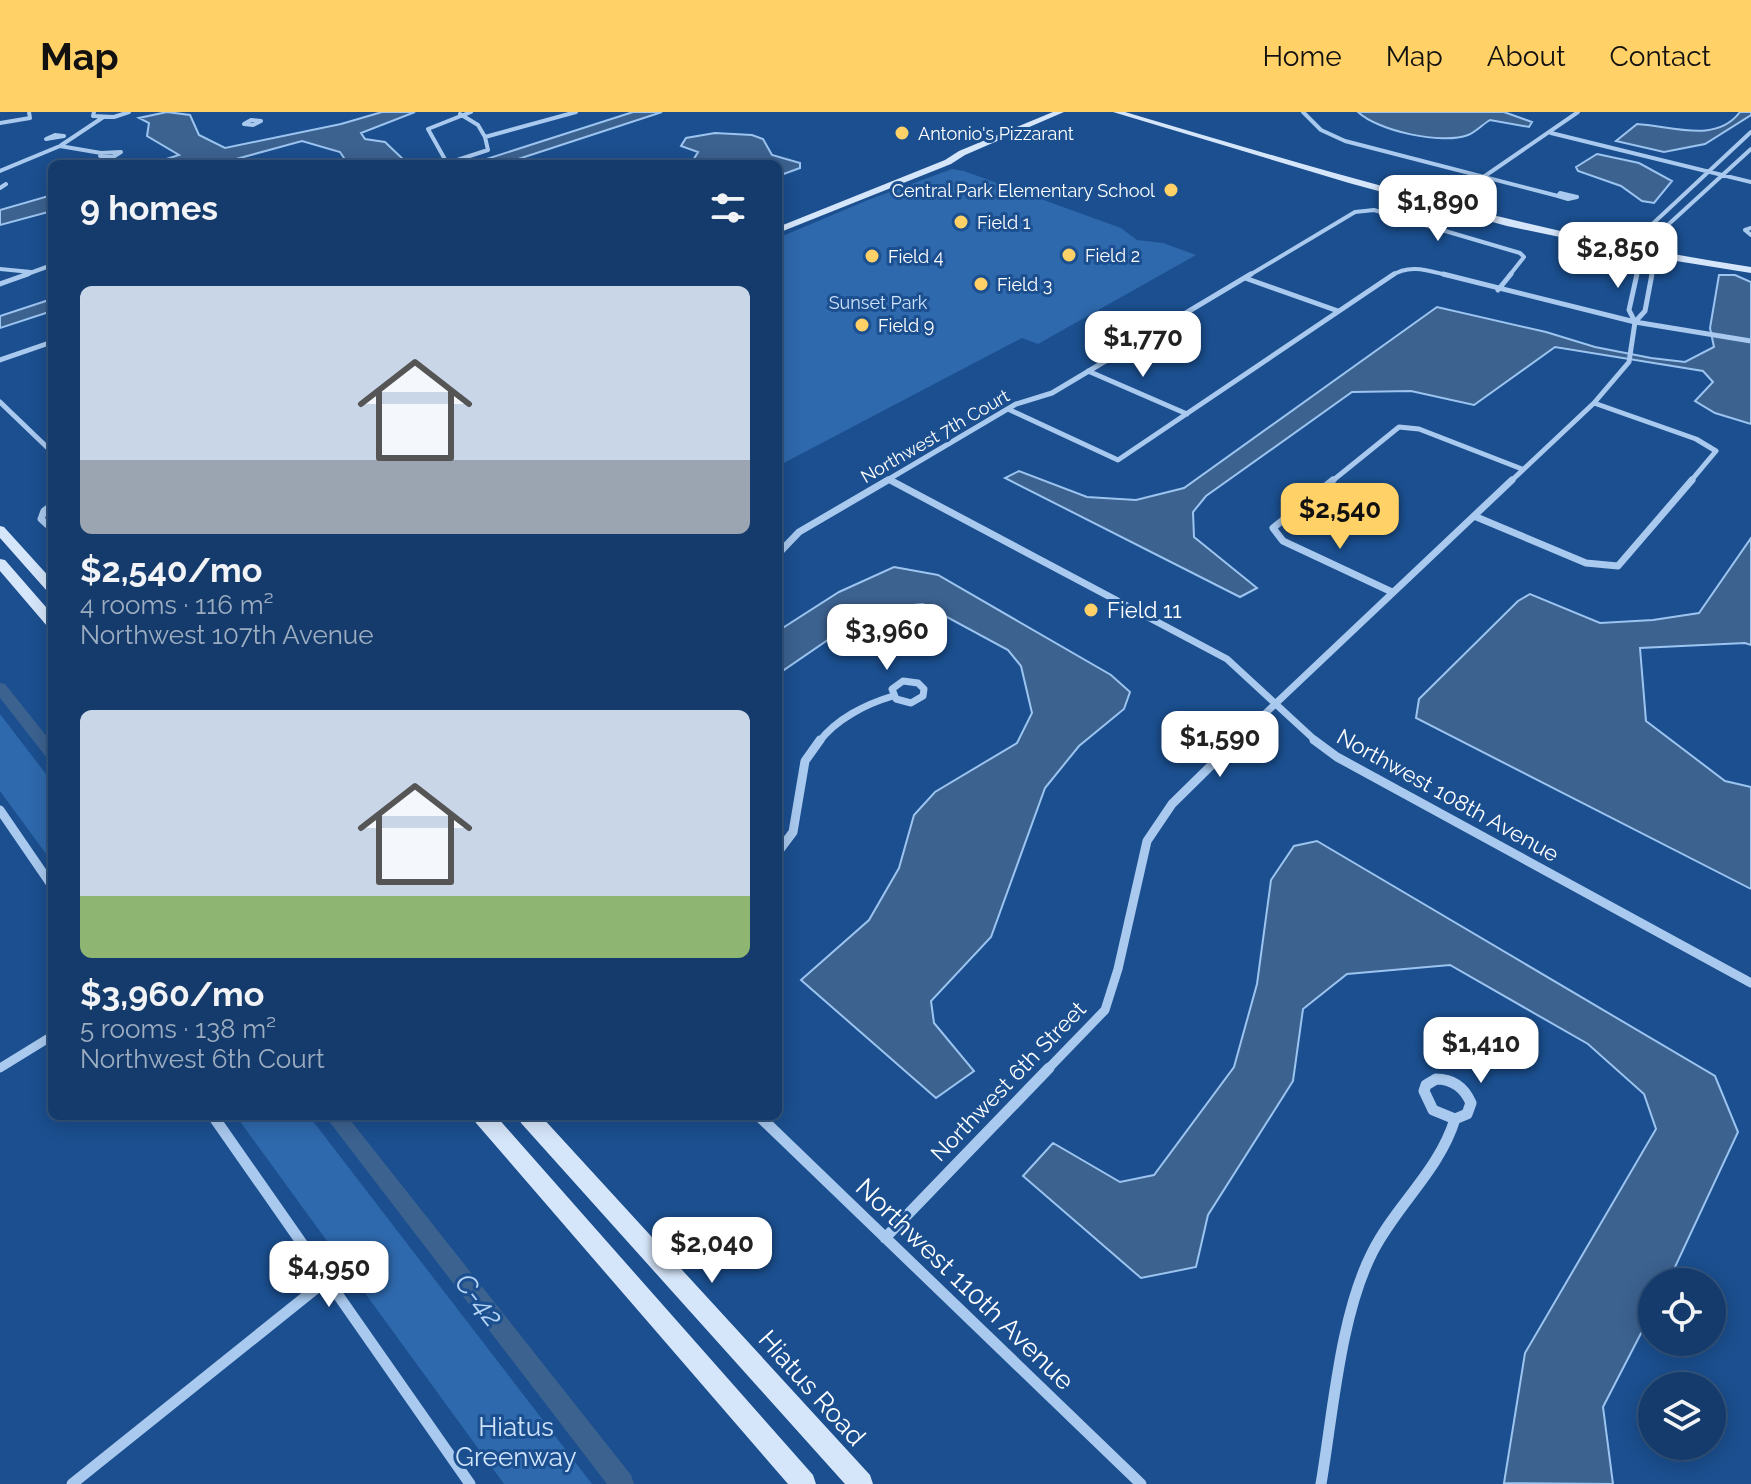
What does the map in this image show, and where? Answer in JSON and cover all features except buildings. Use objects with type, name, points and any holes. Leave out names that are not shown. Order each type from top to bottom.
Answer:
[{"type":"main road","points":[[782,228],[948,162],[1060,112]]},
{"type":"main road","points":[[948,162],[968,158],[1076,112]]},
{"type":"main road","points":[[1117,112],[1494,219],[1640,250],[1751,263]]},
{"type":"main road","points":[[1137,112],[1640,250]]},
{"type":"main road","points":[[1656,252],[1751,270]]},
{"type":"main road","points":[[0,530],[48,584]]},
{"type":"main road","points":[[0,563],[48,618]]},
{"type":"main road","points":[[486,1120],[804,1484]]},
{"type":"main road","name":"Hiatus Road","points":[[532,1120],[861,1484]]},
{"type":"street","points":[[94,112],[93,116],[102,118]]},
{"type":"street","points":[[0,171],[60,146],[102,118],[129,112]]},
{"type":"street","points":[[444,160],[428,129],[460,113],[471,112]]},
{"type":"street","points":[[485,137],[576,112]]},
{"type":"street","points":[[1303,112],[1332,136],[1558,196]]},
{"type":"street","points":[[1482,178],[1578,112]]},
{"type":"street","points":[[251,120],[252,113]]},
{"type":"street","points":[[458,160],[488,150],[478,125],[460,113]]},
{"type":"street","points":[[0,123],[30,115]]},
{"type":"street","points":[[1640,250],[1646,230],[1751,132]]},
{"type":"street","points":[[1551,133],[1751,182]]},
{"type":"street","points":[[63,138],[71,138]]},
{"type":"street","points":[[60,146],[101,153]]},
{"type":"street","points":[[1656,252],[1659,233],[1751,149]]},
{"type":"street","name":"Northwest 7th Court","points":[[782,550],[799,532],[1016,404],[1052,393],[1362,209],[1520,253],[1524,257],[1498,290]]},
{"type":"street","points":[[1751,228],[1745,230],[1751,235]]},
{"type":"street","name":"Northwest 6th Street","points":[[1635,322],[1629,310],[1640,250]]},
{"type":"street","name":"Northwest 6th Street","points":[[885,1238],[1105,1010],[1118,969],[1147,841],[1172,804],[1274,703],[1594,403],[1630,357],[1635,322],[1645,311],[1656,252]]},
{"type":"street","points":[[0,284],[48,266]]},
{"type":"street","points":[[1008,409],[1118,460],[1401,269],[1419,268],[1635,322],[1751,341]]},
{"type":"street","points":[[0,269],[31,272]]},
{"type":"street","points":[[1245,278],[1338,311]]},
{"type":"street","points":[[0,360],[48,343]]},
{"type":"street","points":[[1088,371],[1187,414]]},
{"type":"street","points":[[0,402],[48,448]]},
{"type":"street","points":[[1474,516],[1586,563],[1618,566],[1716,451],[1696,439],[1594,403]]},
{"type":"street","points":[[1392,592],[1283,541],[1273,528],[1399,427],[1419,429],[1522,469]]},
{"type":"street","name":"Northwest 108th Avenue","points":[[889,479],[1227,659],[1298,727],[1337,757],[1751,983]]},
{"type":"street","points":[[48,508],[41,519],[48,525]]},
{"type":"street","points":[[782,847],[793,832],[805,761],[812,751],[826,732],[868,704],[893,696]]},
{"type":"street","points":[[0,810],[48,880]]},
{"type":"street","points":[[0,1068],[48,1038]]},
{"type":"street","points":[[1321,1484],[1351,1310],[1372,1252],[1447,1145],[1455,1119],[1470,1109],[1468,1096],[1451,1081],[1430,1081],[1424,1091],[1428,1104],[1440,1115],[1455,1119]]},
{"type":"street","points":[[216,1120],[470,1484]]},
{"type":"street","name":"Northwest 110th Avenue","points":[[763,1120],[1141,1484]]},
{"type":"street","points":[[72,1484],[329,1278]]},
{"type":"green space","name":"Sunset Park","points":[[952,169],[964,171],[1121,228],[1137,240],[1163,243],[1196,255],[1038,344],[1022,338],[782,464],[782,236]]},
{"type":"green space","points":[[0,714],[48,777],[48,857],[0,791]]},
{"type":"green space","name":"Hiatus Greenway","points":[[239,1120],[312,1120],[592,1484],[504,1484]]},
{"type":"shaded area","points":[[167,112],[190,115],[199,135],[225,148],[341,124],[382,112],[415,112],[361,133],[365,139],[385,142],[404,160],[345,160],[340,152],[302,141],[233,160],[163,160],[179,155],[147,136],[149,123],[139,118]]},
{"type":"shaded area","points":[[633,112],[662,112],[515,160],[483,160]]},
{"type":"shaded area","points":[[1358,112],[1504,112],[1532,122],[1529,127],[1490,120],[1468,135],[1443,138],[1395,130]]},
{"type":"shaded area","points":[[1740,112],[1751,112],[1751,115],[1705,144],[1664,152],[1616,141],[1637,124],[1706,130],[1719,128]]},
{"type":"shaded area","points":[[715,133],[752,135],[763,139],[772,155],[800,163],[800,168],[782,175],[782,160],[693,160],[698,152],[681,146],[686,138]]},
{"type":"shaded area","points":[[1597,154],[1639,163],[1672,181],[1654,203],[1642,201],[1621,186],[1578,171],[1576,167]]},
{"type":"shaded area","points":[[48,196],[48,212],[0,225],[0,210]]},
{"type":"shaded area","points":[[1719,275],[1735,275],[1751,282],[1751,424],[1715,413],[1695,401],[1713,382],[1703,371],[1555,347],[1474,405],[1411,391],[1352,392],[1206,496],[1193,512],[1194,537],[1257,588],[1240,597],[1005,478],[1019,471],[1087,497],[1136,500],[1184,488],[1437,307],[1546,332],[1595,347],[1685,362],[1714,347],[1710,328]]},
{"type":"shaded area","points":[[48,300],[48,312],[0,328],[0,316]]},
{"type":"shaded area","points":[[1751,538],[1751,645],[1640,648],[1646,721],[1725,781],[1751,787],[1751,889],[1416,718],[1419,699],[1518,601],[1530,594],[1600,623],[1699,613]]},
{"type":"shaded area","points":[[894,567],[938,575],[1111,675],[1130,692],[1124,709],[1079,746],[1045,788],[991,937],[931,1001],[934,1023],[974,1071],[936,1098],[801,980],[869,920],[899,868],[914,815],[935,792],[1017,743],[1032,713],[1021,666],[1008,650],[923,604],[873,609],[782,671],[782,628],[839,592]]},
{"type":"shaded area","points":[[1317,841],[1715,1076],[1738,1132],[1675,1268],[1638,1268],[1638,1339],[1603,1407],[1613,1484],[1504,1483],[1525,1353],[1656,1129],[1644,1094],[1588,1044],[1450,965],[1347,974],[1303,1009],[1293,1081],[1208,1215],[1196,1267],[1141,1278],[1023,1176],[1053,1143],[1120,1182],[1154,1175],[1234,1067],[1257,984],[1271,880],[1294,846]]},
{"type":"waterway","name":"C-42","points":[[0,688],[48,749]]},
{"type":"waterway","name":"C-42","points":[[338,1120],[622,1484]]},
{"type":"place","name":"Antonio's Pizzarant","points":[[902,133]]},
{"type":"place","name":"Central Park Elementary School","points":[[1171,190]]},
{"type":"place","name":"Field 1","points":[[961,222]]},
{"type":"place","name":"Field 2","points":[[1069,255]]},
{"type":"place","name":"Field 4","points":[[872,256]]},
{"type":"place","name":"Field 3","points":[[981,284]]},
{"type":"place","name":"Field 9","points":[[862,325]]},
{"type":"place","name":"Field 11","points":[[1091,610]]}]
